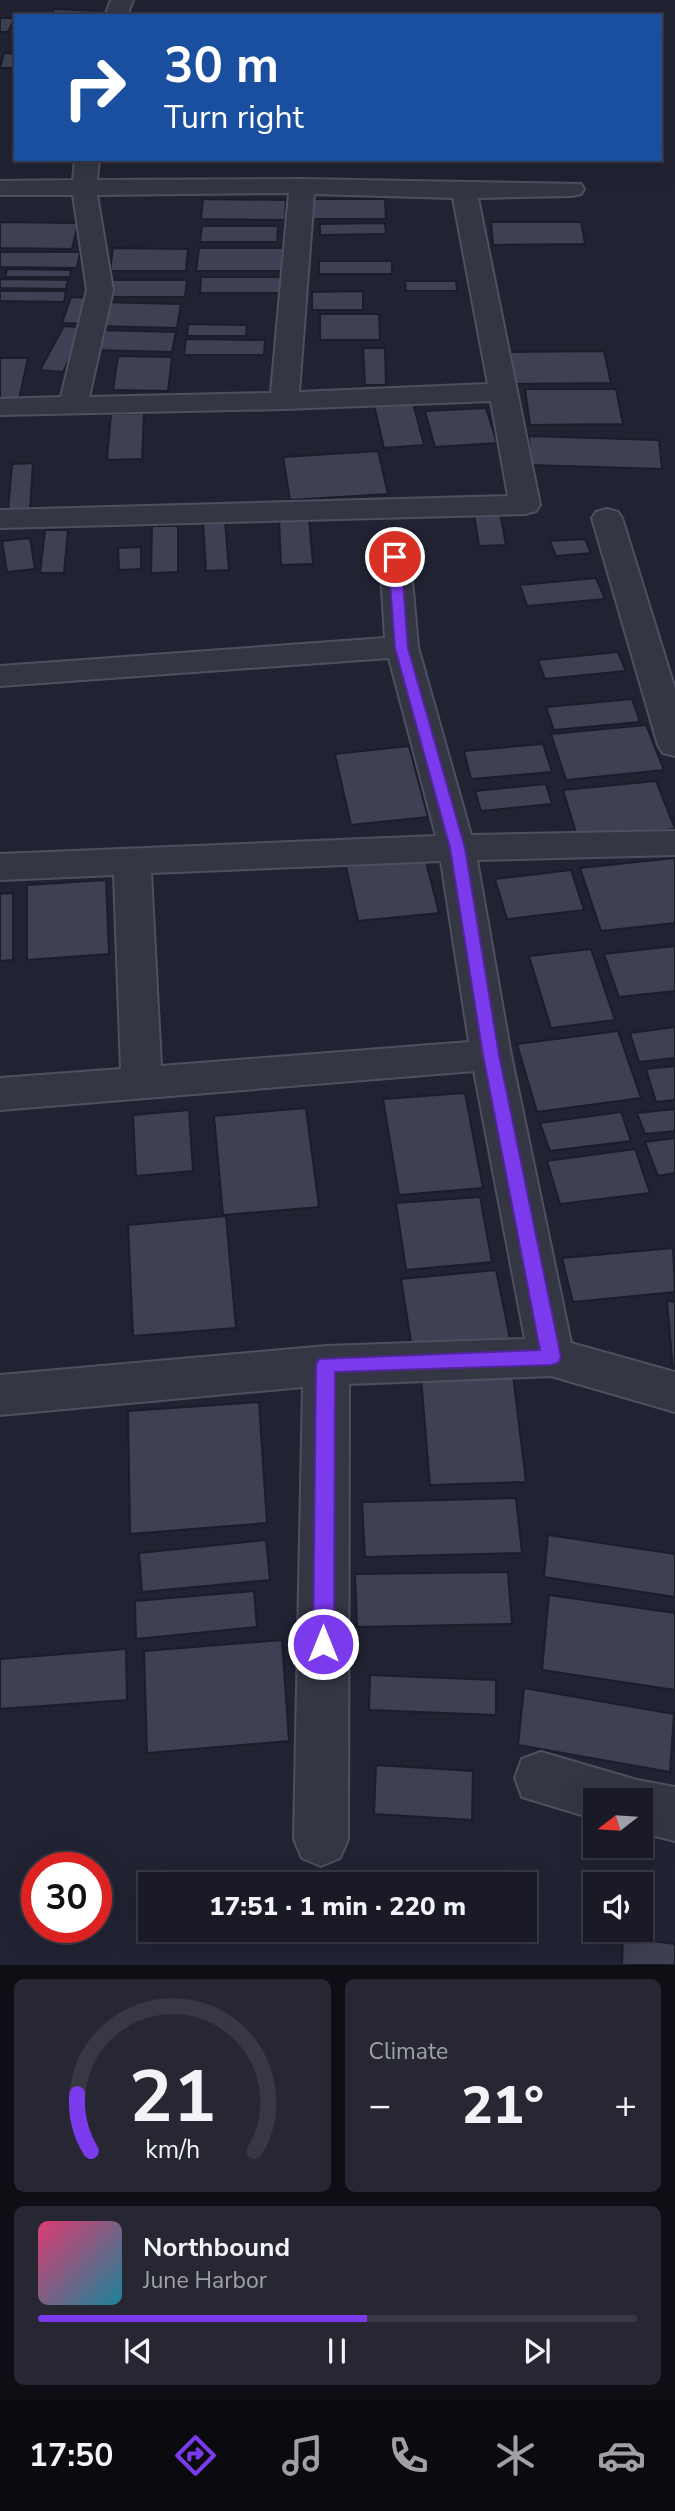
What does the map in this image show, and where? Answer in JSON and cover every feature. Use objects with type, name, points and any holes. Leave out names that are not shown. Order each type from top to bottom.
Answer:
[{"type":"street","points":[[73,405],[100,290],[84,187],[87,161]]},
{"type":"street","points":[[284,401],[302,186]]},
{"type":"street","points":[[0,188],[302,186],[464,191],[572,189]]},
{"type":"street","points":[[0,519],[525,505],[464,191]]},
{"type":"street","points":[[0,407],[284,401],[501,392]]},
{"type":"street","points":[[607,518],[675,745]]},
{"type":"street","points":[[395,557],[402,648],[457,848],[491,1055],[551,1357]]},
{"type":"street","points":[[0,676],[402,648]]},
{"type":"street","points":[[0,867],[457,848],[675,843]]},
{"type":"street","points":[[132,861],[142,1083]]},
{"type":"street","points":[[0,1094],[491,1055]]},
{"type":"street","points":[[0,1395],[326,1365],[551,1357],[675,1392]]},
{"type":"street","points":[[321,1839],[326,1365]]},
{"type":"street","points":[[541,1778],[583,1790]]},
{"type":"street","points":[[653,1808],[675,1814]]},
{"type":"building","points":[[54,9],[98,11],[97,14],[52,14]]},
{"type":"building","points":[[0,18],[14,18],[8,32],[0,32]]},
{"type":"building","points":[[4,53],[14,54],[14,68],[0,68]]},
{"type":"building","points":[[203,199],[286,200],[285,220],[201,219]]},
{"type":"building","points":[[309,199],[385,199],[386,219],[310,219]]},
{"type":"building","points":[[0,222],[78,223],[72,249],[0,248]]},
{"type":"building","points":[[491,222],[581,222],[585,244],[493,245]]},
{"type":"building","points":[[385,223],[386,234],[320,235],[320,224]]},
{"type":"building","points":[[202,226],[278,226],[277,242],[200,242]]},
{"type":"building","points":[[113,248],[188,249],[186,271],[110,271]]},
{"type":"building","points":[[199,248],[283,248],[282,271],[196,271]]},
{"type":"building","points":[[0,252],[80,252],[77,268],[0,267]]},
{"type":"building","points":[[319,261],[392,261],[392,274],[319,274]]},
{"type":"building","points":[[7,269],[71,270],[70,277],[5,277]]},
{"type":"building","points":[[201,277],[281,277],[281,293],[200,293]]},
{"type":"building","points":[[0,279],[68,280],[66,289],[0,288]]},
{"type":"building","points":[[105,280],[187,280],[185,297],[102,297]]},
{"type":"building","points":[[405,281],[456,281],[457,291],[406,291]]},
{"type":"building","points":[[0,291],[66,291],[64,302],[0,301]]},
{"type":"building","points":[[363,291],[363,310],[312,310],[312,292]]},
{"type":"building","points":[[71,297],[95,298],[86,324],[62,323]]},
{"type":"building","points":[[101,302],[181,304],[177,328],[95,326]]},
{"type":"building","points":[[320,314],[379,314],[380,340],[320,340]]},
{"type":"building","points":[[188,324],[247,325],[246,336],[187,336]]},
{"type":"building","points":[[64,326],[85,328],[63,372],[40,370]]},
{"type":"building","points":[[97,330],[176,332],[172,352],[92,350]]},
{"type":"building","points":[[186,339],[265,340],[264,355],[184,355]]},
{"type":"building","points":[[363,348],[385,348],[386,385],[365,385]]},
{"type":"building","points":[[604,351],[611,383],[510,384],[506,352]]},
{"type":"building","points":[[118,356],[172,357],[168,391],[113,390]]},
{"type":"building","points":[[0,358],[28,358],[19,399],[0,399]]},
{"type":"building","points":[[525,389],[616,389],[623,424],[530,425]]},
{"type":"building","points":[[413,403],[424,445],[384,448],[374,405]]},
{"type":"building","points":[[486,408],[497,443],[435,447],[425,411]]},
{"type":"building","points":[[144,413],[142,459],[107,460],[111,414]]},
{"type":"building","points":[[529,436],[659,440],[662,469],[530,465]]},
{"type":"building","points":[[378,451],[388,494],[290,500],[283,457]]},
{"type":"building","points":[[33,463],[30,509],[8,510],[12,464]]},
{"type":"building","points":[[500,513],[506,545],[479,546],[474,514]]},
{"type":"building","points":[[309,518],[313,564],[281,565],[279,519]]},
{"type":"building","points":[[203,520],[225,520],[229,570],[206,571]]},
{"type":"building","points":[[152,526],[178,526],[178,572],[151,573]]},
{"type":"building","points":[[45,530],[68,530],[64,573],[40,573]]},
{"type":"building","points":[[30,538],[35,569],[7,572],[2,541]]},
{"type":"building","points":[[585,539],[591,553],[556,556],[550,541]]},
{"type":"building","points":[[141,547],[141,569],[119,570],[118,548]]},
{"type":"building","points":[[596,578],[605,599],[527,606],[520,585]]},
{"type":"building","points":[[618,652],[626,671],[545,679],[538,660]]},
{"type":"building","points":[[632,699],[640,722],[554,730],[546,707]]},
{"type":"building","points":[[646,725],[664,770],[566,780],[551,734]]},
{"type":"building","points":[[543,744],[552,772],[471,779],[464,751]]},
{"type":"building","points":[[409,746],[428,817],[351,825],[335,754]]},
{"type":"building","points":[[656,781],[675,829],[578,839],[563,790]]},
{"type":"building","points":[[546,784],[552,804],[481,811],[475,791]]},
{"type":"building","points":[[425,858],[439,913],[358,921],[346,866]]},
{"type":"building","points":[[675,858],[675,923],[601,931],[580,868]]},
{"type":"building","points":[[571,870],[584,910],[507,919],[495,879]]},
{"type":"building","points":[[106,880],[109,954],[27,960],[27,885]]},
{"type":"building","points":[[13,893],[13,960],[0,961],[0,894]]},
{"type":"building","points":[[675,946],[675,991],[619,997],[604,954]]},
{"type":"building","points":[[591,949],[615,1020],[551,1028],[529,956]]},
{"type":"building","points":[[675,1027],[675,1058],[639,1062],[630,1033]]},
{"type":"building","points":[[618,1031],[641,1098],[537,1112],[517,1044]]},
{"type":"building","points":[[675,1066],[675,1100],[656,1102],[646,1069]]},
{"type":"building","points":[[465,1093],[483,1188],[399,1195],[383,1099]]},
{"type":"building","points":[[306,1108],[319,1207],[223,1215],[214,1116]]},
{"type":"building","points":[[675,1109],[675,1131],[645,1134],[637,1113]]},
{"type":"building","points":[[189,1110],[193,1171],[136,1176],[133,1115]]},
{"type":"building","points":[[621,1112],[631,1141],[550,1151],[540,1123]]},
{"type":"building","points":[[675,1138],[675,1173],[658,1176],[645,1142]]},
{"type":"building","points":[[635,1149],[650,1193],[560,1204],[547,1161]]},
{"type":"building","points":[[480,1197],[492,1262],[406,1270],[396,1203]]},
{"type":"building","points":[[226,1216],[236,1328],[133,1336],[128,1225]]},
{"type":"building","points":[[673,1248],[675,1292],[573,1302],[562,1258]]},
{"type":"building","points":[[496,1270],[510,1339],[412,1348],[401,1279]]},
{"type":"building","points":[[667,1301],[675,1302],[675,1382],[674,1382]]},
{"type":"building","points":[[513,1375],[526,1482],[430,1485],[421,1378]]},
{"type":"building","points":[[259,1402],[267,1523],[130,1534],[128,1411]]},
{"type":"building","points":[[516,1498],[522,1553],[365,1557],[362,1502]]},
{"type":"building","points":[[548,1535],[675,1554],[675,1597],[544,1577]]},
{"type":"building","points":[[266,1540],[270,1580],[142,1592],[139,1553]]},
{"type":"building","points":[[508,1572],[512,1624],[357,1627],[355,1574]]},
{"type":"building","points":[[254,1591],[257,1627],[136,1639],[135,1601]]},
{"type":"building","points":[[549,1595],[675,1613],[675,1690],[542,1670]]},
{"type":"building","points":[[282,1640],[289,1741],[147,1753],[144,1651]]},
{"type":"building","points":[[126,1649],[127,1700],[0,1709],[0,1659]]},
{"type":"building","points":[[370,1675],[496,1680],[496,1715],[369,1710]]},
{"type":"building","points":[[524,1688],[674,1714],[670,1772],[518,1745]]},
{"type":"building","points":[[376,1765],[473,1771],[472,1820],[374,1814]]},
{"type":"building","points":[[653,1941],[675,1944],[675,1965],[622,1965],[623,1942]]},
{"type":"route","points":[[323,1644],[326,1365],[551,1357],[491,1055],[457,848],[402,648],[395,557]]}]
